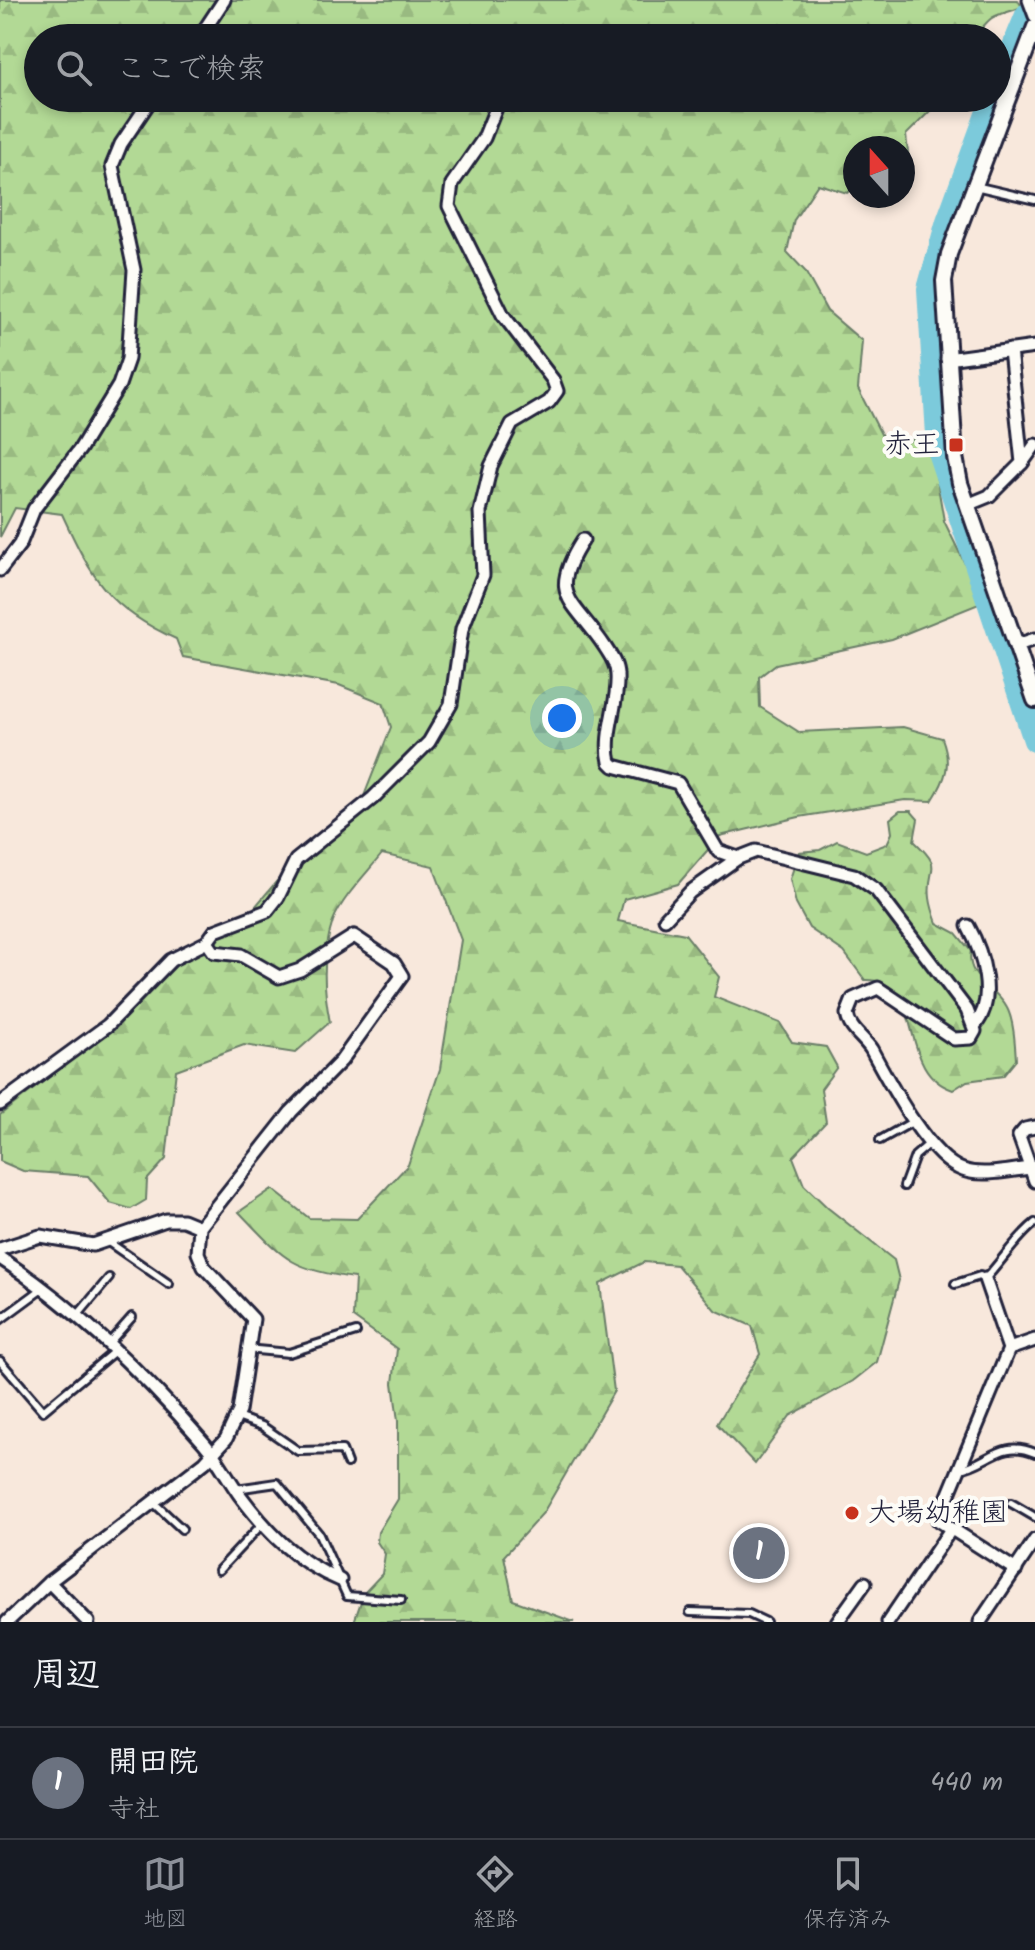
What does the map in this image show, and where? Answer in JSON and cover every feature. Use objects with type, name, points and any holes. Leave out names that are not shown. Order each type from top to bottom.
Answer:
[{"type":"street","points":[[208,24],[224,0]]},
{"type":"street","points":[[1029,0],[1035,16]]},
{"type":"street","points":[[1011,91],[1035,27]]},
{"type":"street","points":[[0,570],[16,551],[34,509],[80,449],[112,396],[128,359],[134,270],[112,166],[121,144],[143,112]]},
{"type":"street","points":[[0,1104],[108,1025],[162,967],[207,942],[215,931],[259,916],[273,905],[296,860],[404,770],[439,729],[451,704],[462,629],[484,570],[480,512],[491,466],[507,430],[549,402],[557,391],[553,380],[497,305],[449,206],[452,184],[484,138],[494,112]]},
{"type":"street","points":[[1003,112],[949,254],[944,281],[947,359],[955,457],[967,505],[1035,700]]},
{"type":"street","points":[[947,359],[1035,347]]},
{"type":"street","points":[[1010,350],[1022,463]]},
{"type":"street","points":[[967,505],[989,496],[1022,463],[1035,445]]},
{"type":"street","points":[[583,540],[565,572],[563,586],[566,597],[594,630],[616,667],[610,762],[614,766],[678,783],[718,851],[738,858]]},
{"type":"street","points":[[1017,645],[1035,639]]},
{"type":"street","points":[[665,919],[690,892],[738,858],[756,851],[768,851],[865,880],[967,1010],[975,1025]]},
{"type":"street","points":[[968,926],[975,941],[987,1002],[971,1038],[958,1040],[884,990],[873,988],[853,999],[848,1009],[848,1020],[870,1048],[914,1121],[963,1170],[1030,1168]]},
{"type":"street","points":[[7,1622],[49,1582],[213,1455],[237,1417],[253,1319],[204,1267],[198,1253],[200,1227],[291,1112],[341,1061],[402,976],[394,963],[354,936],[300,970],[279,977],[241,955],[214,952],[207,942]]},
{"type":"street","points":[[1035,1127],[1025,1129],[1019,1136],[1035,1181]]},
{"type":"street","points":[[0,1249],[40,1236],[85,1245],[107,1241],[166,1220],[183,1220],[200,1227]]},
{"type":"street","points":[[0,1258],[77,1316],[112,1347],[213,1455],[236,1489],[303,1563],[340,1580]]},
{"type":"street","points":[[985,1279],[1009,1349],[938,1520],[1016,1570]]},
{"type":"street","points":[[1009,1349],[1035,1340]]},
{"type":"street","points":[[888,1622],[951,1529]]},
{"type":"street","points":[[980,1622],[1035,1540]]},
{"type":"street","points":[[49,1582],[88,1622]]},
{"type":"street","points":[[837,1622],[865,1583]]},
{"type":"lane","points":[[975,186],[1035,200]]},
{"type":"lane","points":[[880,1140],[914,1121]]},
{"type":"lane","points":[[904,1186],[915,1156],[932,1142]]},
{"type":"lane","points":[[955,1284],[976,1277],[985,1279],[1005,1259],[1022,1233],[1035,1223]]},
{"type":"lane","points":[[107,1241],[169,1284]]},
{"type":"lane","points":[[77,1316],[109,1278]]},
{"type":"lane","points":[[0,1320],[42,1289]]},
{"type":"lane","points":[[0,1361],[43,1411],[112,1347],[132,1317]]},
{"type":"lane","points":[[246,1349],[289,1353],[356,1332]]},
{"type":"lane","points":[[237,1417],[262,1426],[298,1451],[342,1450],[347,1463]]},
{"type":"lane","points":[[959,1469],[994,1452],[1018,1448],[1035,1453]]},
{"type":"lane","points":[[236,1489],[277,1483],[319,1534],[347,1596],[401,1600]]},
{"type":"lane","points":[[153,1502],[182,1529]]},
{"type":"lane","points":[[1011,1503],[1035,1517]]},
{"type":"lane","points":[[219,1570],[264,1522]]},
{"type":"lane","points":[[690,1612],[738,1612],[766,1622]]},
{"type":"green space","points":[[0,0],[1018,0],[1022,7],[999,14],[986,24],[24,24],[24,112],[929,112],[906,136],[843,136],[843,192],[818,184],[794,220],[787,252],[805,271],[827,311],[862,341],[858,389],[885,442],[903,444],[922,435],[935,469],[944,521],[968,570],[979,604],[892,639],[776,664],[759,677],[760,707],[799,732],[903,727],[942,738],[947,764],[941,786],[932,801],[905,800],[799,817],[720,836],[678,884],[624,899],[618,921],[685,934],[719,977],[714,997],[780,1023],[792,1042],[826,1047],[837,1067],[821,1089],[826,1122],[793,1157],[804,1185],[894,1260],[899,1280],[877,1362],[853,1381],[790,1416],[755,1464],[717,1424],[760,1354],[752,1326],[715,1310],[677,1265],[644,1262],[600,1284],[614,1391],[543,1513],[504,1556],[513,1600],[574,1622],[354,1622],[364,1593],[382,1574],[385,1554],[377,1542],[378,1532],[398,1499],[398,1421],[393,1383],[397,1349],[353,1317],[355,1278],[301,1266],[278,1251],[239,1212],[272,1189],[309,1218],[357,1219],[408,1165],[440,1069],[461,940],[433,866],[382,854],[348,895],[333,921],[325,959],[330,1022],[295,1053],[244,1045],[176,1070],[166,1159],[147,1180],[146,1200],[131,1209],[110,1203],[88,1176],[23,1171],[0,1161],[0,1115],[106,1033],[166,973],[250,913],[313,838],[349,813],[364,796],[391,727],[383,703],[339,685],[183,657],[176,639],[134,616],[105,590],[83,557],[62,514],[15,508],[0,537]]},
{"type":"green space","points":[[900,811],[911,811],[918,819],[914,841],[932,864],[929,887],[937,923],[956,933],[971,951],[970,961],[977,976],[1002,1000],[1009,1013],[1016,1060],[1003,1076],[967,1081],[953,1090],[935,1080],[923,1065],[897,994],[885,984],[865,980],[844,952],[809,928],[796,904],[790,879],[799,852],[820,850],[837,841],[866,852],[887,844],[892,833],[890,819]]},
{"type":"waterway","points":[[1011,54],[1027,15]]},
{"type":"waterway","points":[[988,112],[948,221],[929,289],[939,452],[1035,740]]},
{"type":"place","name":"赤王","points":[[956,445]]},
{"type":"place","name":"大場幼稚園","points":[[852,1513]]},
{"type":"place","name":"開田院","points":[[759,1553]]}]
